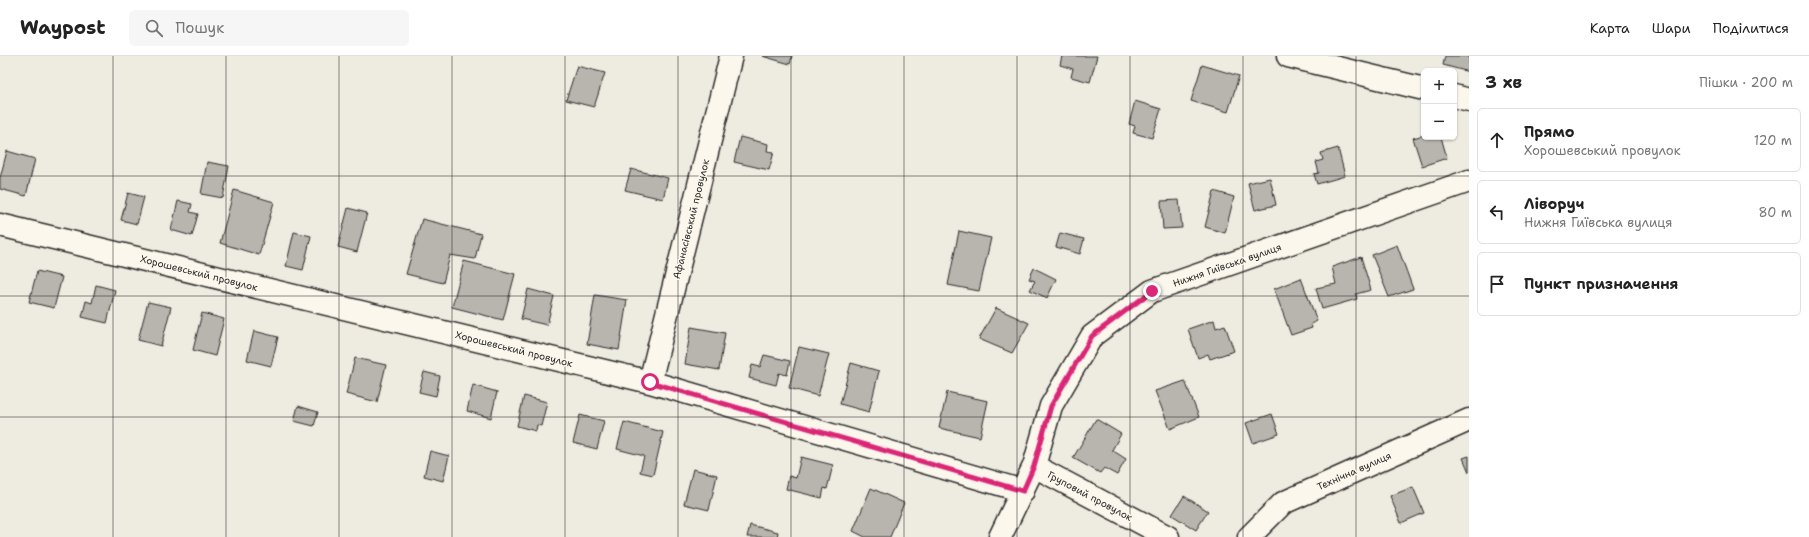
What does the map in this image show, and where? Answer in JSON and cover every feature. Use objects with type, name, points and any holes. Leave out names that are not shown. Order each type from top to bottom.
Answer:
[{"type":"street","name":"Афанасівський провулок","points":[[650,382],[731,56]]},
{"type":"street","points":[[1288,56],[1421,88]]},
{"type":"street","points":[[1457,97],[1469,100]]},
{"type":"street","name":"Нижня Гиївська вулиця","points":[[1000,537],[1034,466],[1051,406],[1092,336],[1152,291],[1469,181]]},
{"type":"street","name":"Хорошевський провулок","points":[[0,225],[650,382],[1023,491]]},
{"type":"street","name":"Технічна вулиця","points":[[1249,537],[1284,503],[1469,420]]},
{"type":"street","name":"Груповий провулок","points":[[1034,466],[1168,537]]},
{"type":"building","points":[[762,56],[792,56],[790,64]]},
{"type":"building","points":[[1062,56],[1097,56],[1090,82],[1071,77],[1073,69],[1060,65]]},
{"type":"building","points":[[1445,56],[1469,56],[1469,72],[1443,65]]},
{"type":"building","points":[[1202,65],[1239,76],[1228,112],[1191,101]]},
{"type":"building","points":[[577,66],[605,73],[594,107],[566,100]]},
{"type":"building","points":[[1135,101],[1161,109],[1152,138],[1133,133],[1135,126],[1129,124]]},
{"type":"building","points":[[1421,136],[1421,140],[1442,140],[1447,158],[1422,166],[1413,138]]},
{"type":"building","points":[[740,137],[768,144],[767,151],[774,152],[769,170],[734,162]]},
{"type":"building","points":[[1338,148],[1345,176],[1317,184],[1314,174],[1319,173],[1316,162],[1323,160],[1321,153]]},
{"type":"building","points":[[7,151],[35,159],[26,196],[0,189],[0,178]]},
{"type":"building","points":[[207,162],[229,166],[223,198],[201,194]]},
{"type":"building","points":[[631,169],[668,178],[663,199],[625,190]]},
{"type":"building","points":[[1270,178],[1276,205],[1255,210],[1248,183]]},
{"type":"building","points":[[234,190],[274,202],[259,255],[220,243]]},
{"type":"building","points":[[1214,191],[1234,197],[1225,233],[1205,227]]},
{"type":"building","points":[[128,193],[144,197],[137,224],[121,220]]},
{"type":"building","points":[[1179,200],[1182,228],[1163,229],[1161,201]]},
{"type":"building","points":[[178,201],[192,204],[190,212],[198,214],[192,236],[171,230]]},
{"type":"building","points":[[348,208],[367,213],[357,252],[338,247]]},
{"type":"building","points":[[422,219],[481,234],[475,259],[450,255],[443,283],[406,274]]},
{"type":"building","points":[[959,231],[991,238],[979,291],[948,285]]},
{"type":"building","points":[[294,232],[311,236],[303,270],[286,266]]},
{"type":"building","points":[[1060,233],[1084,239],[1080,254],[1056,247]]},
{"type":"building","points":[[1397,245],[1413,289],[1389,297],[1372,255]]},
{"type":"building","points":[[1361,257],[1371,290],[1356,294],[1357,299],[1322,309],[1316,288],[1336,284],[1332,267]]},
{"type":"building","points":[[464,261],[515,274],[503,320],[452,307]]},
{"type":"building","points":[[1034,268],[1056,279],[1047,298],[1030,290],[1035,281],[1029,279]]},
{"type":"building","points":[[37,271],[62,277],[54,308],[29,302]]},
{"type":"building","points":[[1301,278],[1317,321],[1311,324],[1312,328],[1291,335],[1274,289]]},
{"type":"building","points":[[96,285],[115,290],[107,323],[82,317],[86,301],[92,303]]},
{"type":"building","points":[[528,289],[554,296],[547,325],[521,319]]},
{"type":"building","points":[[595,295],[627,300],[619,350],[587,344]]},
{"type":"building","points":[[148,302],[171,307],[161,346],[138,340]]},
{"type":"building","points":[[996,308],[1029,323],[1012,353],[979,339]]},
{"type":"building","points":[[202,313],[224,319],[215,356],[193,350]]},
{"type":"building","points":[[1214,320],[1216,328],[1225,325],[1234,351],[1210,359],[1208,354],[1198,358],[1188,329]]},
{"type":"building","points":[[691,327],[725,333],[719,370],[685,364]]},
{"type":"building","points":[[254,331],[278,337],[271,366],[247,360]]},
{"type":"building","points":[[799,347],[829,354],[818,396],[789,388]]},
{"type":"building","points":[[764,355],[790,361],[787,375],[779,373],[776,385],[749,378],[752,365],[760,367]]},
{"type":"building","points":[[355,358],[386,365],[377,402],[346,394]]},
{"type":"building","points":[[851,363],[879,371],[869,412],[840,404]]},
{"type":"building","points":[[424,372],[440,376],[436,396],[419,392]]},
{"type":"building","points":[[1185,381],[1199,417],[1170,429],[1155,391]]},
{"type":"building","points":[[473,385],[497,392],[491,418],[467,411]]},
{"type":"building","points":[[947,392],[988,401],[980,437],[939,428]]},
{"type":"building","points":[[524,396],[547,402],[541,426],[537,425],[536,431],[517,426]]},
{"type":"building","points":[[298,406],[318,412],[314,426],[294,421]]},
{"type":"building","points":[[1272,414],[1279,434],[1253,443],[1246,423]]},
{"type":"building","points":[[580,415],[604,421],[597,449],[573,443]]},
{"type":"building","points":[[1096,419],[1121,434],[1112,450],[1126,459],[1117,475],[1104,468],[1100,473],[1073,458]]},
{"type":"building","points":[[624,422],[663,432],[653,475],[640,472],[644,456],[617,449]]},
{"type":"building","points":[[430,451],[449,456],[443,481],[424,476]]},
{"type":"building","points":[[1469,456],[1469,472],[1463,458]]},
{"type":"building","points":[[801,457],[833,465],[827,489],[824,488],[822,498],[786,489],[789,476],[796,478]]},
{"type":"building","points":[[693,469],[717,475],[709,510],[684,504]]},
{"type":"building","points":[[1413,487],[1424,513],[1401,523],[1390,496]]},
{"type":"building","points":[[871,488],[904,503],[890,537],[865,537],[853,531]]},
{"type":"building","points":[[1184,496],[1208,511],[1196,530],[1172,515]]},
{"type":"building","points":[[750,525],[778,532],[777,537],[747,537]]},
{"type":"route","points":[[650,382],[1023,491],[1034,466],[1051,406],[1092,336],[1152,291]]}]
